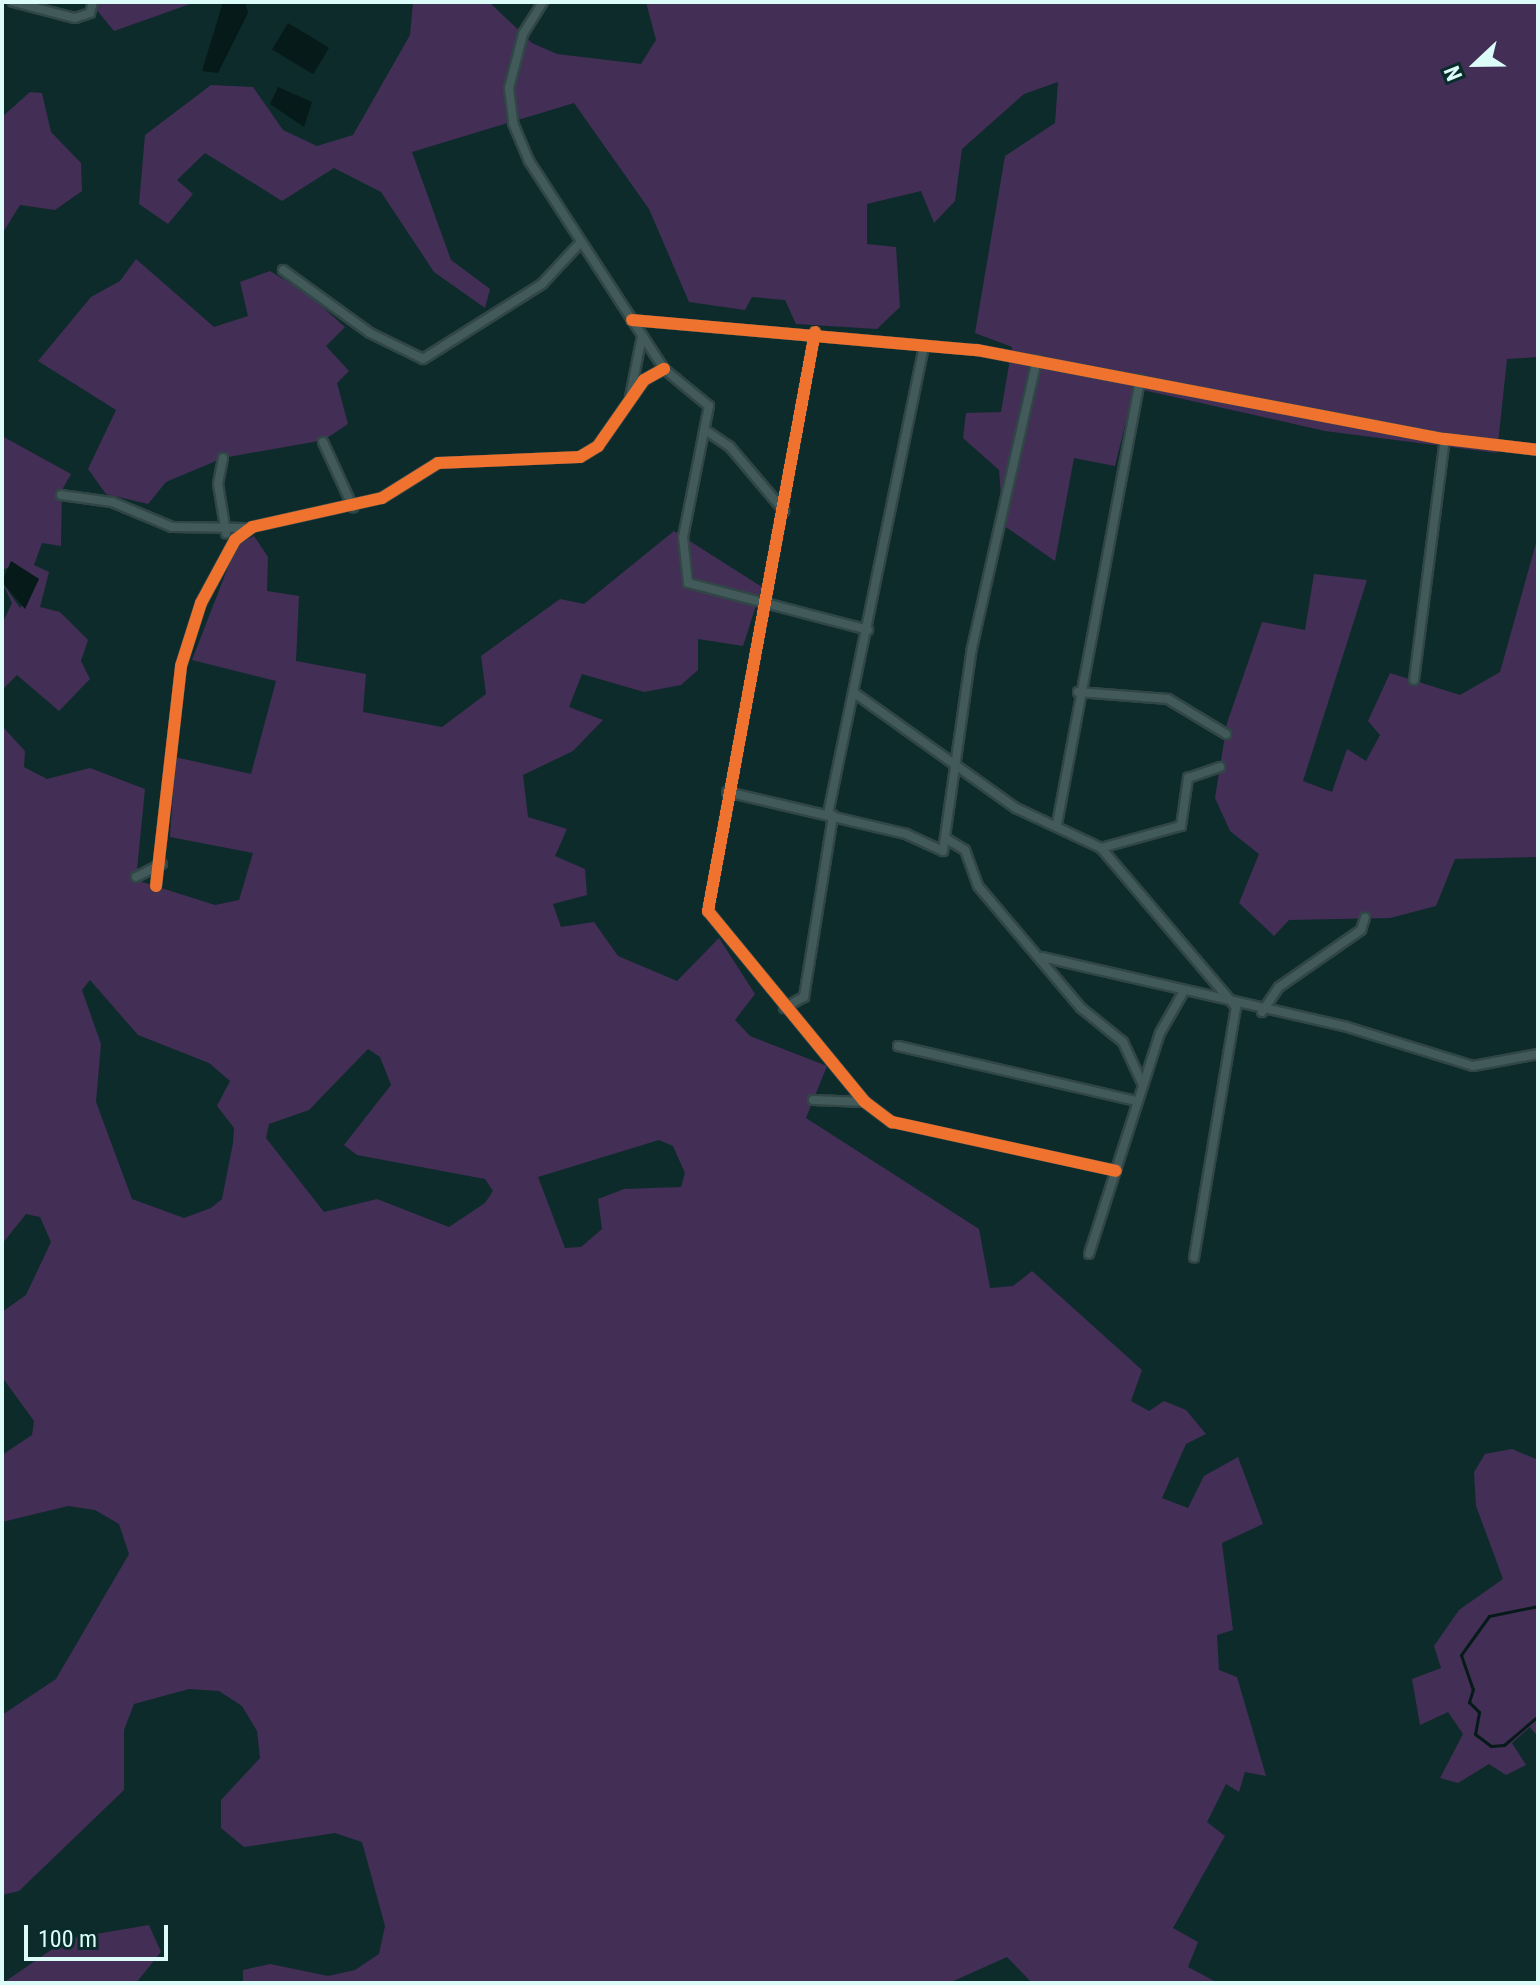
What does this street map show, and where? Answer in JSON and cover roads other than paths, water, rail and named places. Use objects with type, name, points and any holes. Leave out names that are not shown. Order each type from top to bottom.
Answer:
[{"type":"street","points":[[13,2],[75,18],[90,13],[93,2]]},
{"type":"street","points":[[543,2],[523,34],[511,114],[529,161],[664,369],[709,406],[683,537],[684,575],[702,591],[868,630]]},
{"type":"street","points":[[283,270],[370,333],[423,359],[542,284],[581,242]]},
{"type":"street","points":[[632,320],[815,332],[1037,360],[1445,439],[1538,450]]},
{"type":"street","points":[[815,332],[766,608],[727,792],[708,911],[784,1008],[865,1102],[892,1122],[939,1138],[1116,1171]]},
{"type":"street","points":[[630,398],[642,336]]},
{"type":"street","points":[[784,1008],[804,997],[830,814],[924,346]]},
{"type":"street","points":[[727,792],[830,814],[943,851],[953,760],[1005,481],[1037,360]]},
{"type":"street","points":[[61,495],[112,502],[172,527],[226,533],[353,507],[438,463],[580,457],[598,446],[630,398],[664,369]]},
{"type":"street","points":[[1057,824],[1078,692],[1140,380]]},
{"type":"street","points":[[705,430],[730,447],[784,511]]},
{"type":"street","points":[[1414,680],[1445,439]]},
{"type":"street","points":[[323,442],[353,507]]},
{"type":"street","points":[[223,458],[218,484],[226,533]]},
{"type":"street","points":[[156,886],[162,864],[181,666],[224,556],[252,527]]},
{"type":"street","points":[[1078,692],[1168,699],[1226,734]]},
{"type":"street","points":[[856,694],[953,760],[1016,808],[1057,824],[1101,848],[1236,1007],[1194,1257]]},
{"type":"street","points":[[1101,848],[1181,826],[1188,778],[1220,767]]},
{"type":"street","points":[[945,838],[965,850],[978,886],[1042,957],[1081,1008],[1123,1042],[1143,1085]]},
{"type":"street","points":[[136,877],[162,864]]},
{"type":"street","points":[[1262,1012],[1279,987],[1361,930],[1365,918]]},
{"type":"street","points":[[1042,957],[1184,991],[1236,1007],[1347,1027],[1473,1066],[1538,1054]]},
{"type":"street","points":[[1089,1254],[1137,1101],[1184,991]]},
{"type":"street","points":[[898,1046],[1137,1101]]},
{"type":"street","points":[[813,1100],[865,1102]]},
{"type":"waterway","points":[[1538,1606],[1489,1616],[1461,1655],[1473,1689],[1469,1702],[1479,1712],[1475,1734],[1491,1746],[1504,1745],[1538,1716]]}]
